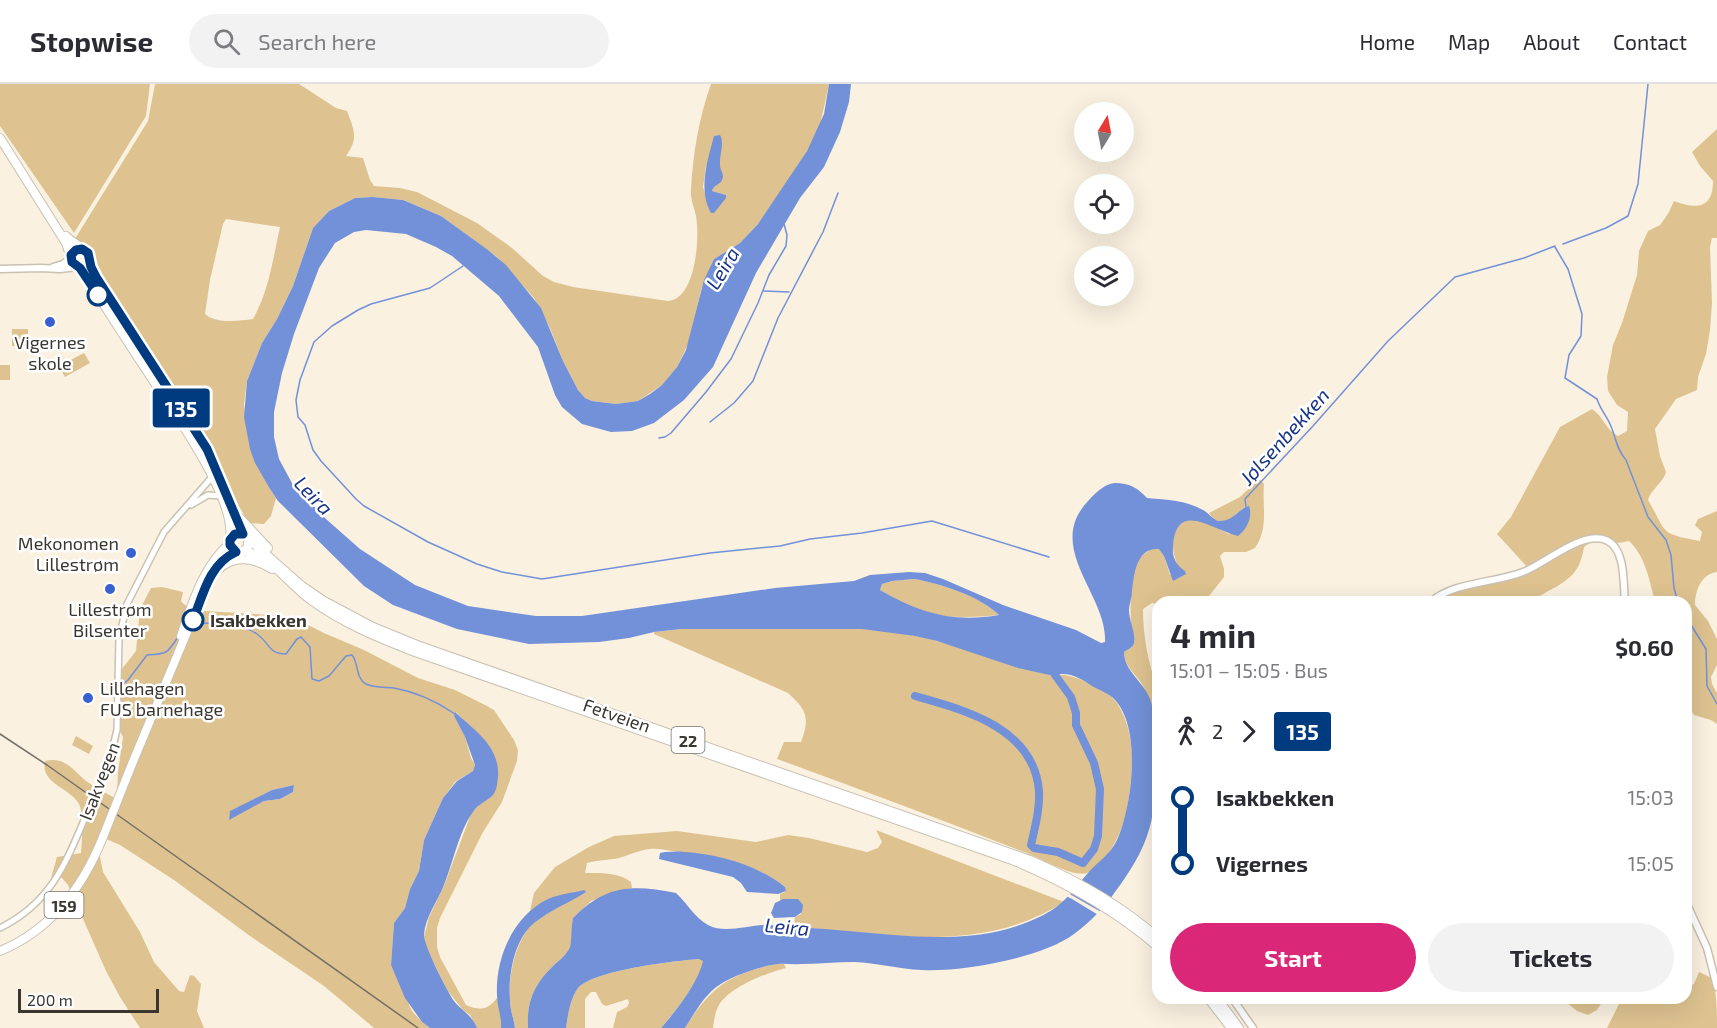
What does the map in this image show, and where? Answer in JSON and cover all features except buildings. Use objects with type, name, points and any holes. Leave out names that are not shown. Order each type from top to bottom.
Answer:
[{"type":"highway","name":"22","points":[[0,138],[68,246],[72,264],[79,267],[198,450],[220,496],[231,526],[231,548],[236,552]]},
{"type":"highway","name":"22","points":[[33,190],[73,244],[88,253],[89,260]]},
{"type":"highway","points":[[71,258],[74,252],[82,249]]},
{"type":"highway","points":[[79,267],[86,266],[89,260]]},
{"type":"highway","name":"Fetveien","points":[[89,260],[96,277],[207,449],[245,537],[264,551],[282,572]]},
{"type":"highway","name":"22","points":[[229,501],[245,525],[272,553],[282,572]]},
{"type":"highway","points":[[230,542],[235,534],[245,537],[249,546],[245,550],[236,552]]},
{"type":"highway","name":"159","points":[[170,672],[177,645],[204,575],[214,559],[230,542]]},
{"type":"highway","name":"Fetveien","points":[[245,550],[267,559],[320,607],[398,646],[994,854],[1071,883],[1116,909]]},
{"type":"highway","name":"159","points":[[0,951],[16,944],[35,931],[63,906],[81,884],[103,837],[207,586],[218,563],[236,552]]},
{"type":"highway","name":"159","points":[[207,586],[221,567],[240,559],[259,561],[282,572]]},
{"type":"highway","name":"22","points":[[1116,909],[1152,934]]},
{"type":"highway","name":"22","points":[[1116,909],[1152,942]]},
{"type":"highway","points":[[1213,1004],[1231,1028]]},
{"type":"highway","points":[[1221,1004],[1239,1028]]},
{"type":"main road","points":[[46,268],[63,264],[71,258]]},
{"type":"main road","points":[[0,270],[79,267]]},
{"type":"main road","points":[[1438,596],[1444,591],[1524,572],[1576,544],[1595,538],[1606,540],[1617,549],[1624,596]]},
{"type":"main road","points":[[1692,915],[1707,948],[1717,987]]},
{"type":"main road","points":[[1236,1004],[1253,1028]]},
{"type":"street","name":"Isakvegen","points":[[0,928],[26,913],[52,886],[67,859],[109,762],[117,730],[119,647],[123,614],[158,543],[170,525],[212,477]]},
{"type":"street","name":"Isakvegen","points":[[183,511],[208,495],[220,496]]},
{"type":"shaded area","points":[[0,84],[150,84],[146,116],[74,233],[0,126]]},
{"type":"shaded area","points":[[155,84],[299,84],[336,108],[347,111],[354,139],[346,156],[363,158],[374,186],[417,192],[477,223],[512,248],[543,276],[554,282],[573,287],[668,301],[677,298],[685,290],[694,266],[697,226],[691,196],[692,176],[700,122],[711,84],[829,84],[820,125],[807,151],[776,199],[758,224],[740,243],[714,259],[701,290],[689,342],[677,367],[662,385],[638,401],[616,404],[585,398],[578,390],[563,361],[550,328],[534,298],[497,257],[441,216],[403,200],[373,197],[355,198],[329,211],[313,228],[293,286],[262,343],[247,381],[244,404],[247,431],[270,489],[276,498],[271,516],[264,524],[249,523],[221,480],[200,461],[96,288],[95,265],[91,253],[73,242],[148,121]],"holes":[[[706,166],[720,166],[718,184],[713,187],[712,191],[726,195],[707,200],[703,187]],[[226,219],[280,227],[267,286],[253,319],[221,321],[205,314],[210,280]]]},
{"type":"shaded area","points":[[1717,129],[1717,238],[1712,238],[1710,247],[1712,303],[1710,330],[1697,390],[1676,399],[1655,429],[1660,456],[1666,472],[1648,500],[1666,530],[1677,536],[1700,541],[1702,532],[1695,525],[1698,519],[1717,511],[1717,572],[1711,573],[1700,584],[1695,605],[1708,621],[1717,639],[1717,665],[1711,677],[1717,693],[1717,724],[1694,715],[1692,710],[1692,596],[1654,596],[1643,561],[1629,541],[1591,542],[1584,547],[1579,566],[1570,578],[1540,596],[1436,596],[1440,591],[1502,582],[1514,578],[1528,568],[1497,534],[1511,517],[1560,427],[1592,409],[1618,436],[1627,431],[1628,412],[1617,405],[1608,391],[1607,377],[1613,345],[1637,275],[1639,251],[1648,231],[1660,225],[1674,201],[1696,206],[1706,202],[1710,197],[1713,181],[1692,152]]},
{"type":"shaded area","points":[[12,329],[28,329],[28,334],[22,335],[28,335],[27,346],[12,346]]},
{"type":"shaded area","points":[[84,353],[90,363],[65,377],[59,366]]},
{"type":"shaded area","points":[[0,365],[10,365],[10,380],[0,380]]},
{"type":"shaded area","points":[[1261,480],[1264,484],[1262,533],[1255,548],[1246,552],[1224,552],[1220,556],[1224,577],[1209,596],[1152,596],[1152,603],[1143,609],[1144,629],[1152,673],[1152,712],[1144,687],[1127,663],[1124,652],[1132,647],[1130,602],[1132,578],[1138,560],[1153,548],[1159,548],[1170,575],[1179,567],[1173,543],[1177,528],[1183,522],[1199,520],[1229,534],[1249,506],[1226,521],[1214,520],[1209,513],[1240,497]]},
{"type":"shaded area","points":[[914,579],[971,596],[999,615],[963,617],[936,615],[909,606],[880,590],[882,584]]},
{"type":"shaded area","points":[[162,587],[183,592],[181,601],[183,603],[191,608],[204,611],[288,616],[364,650],[418,678],[455,690],[494,710],[514,740],[518,750],[517,761],[502,802],[483,832],[440,918],[437,928],[437,947],[466,1005],[483,1008],[497,998],[502,1017],[501,1028],[477,1028],[470,1015],[447,990],[426,947],[424,937],[429,917],[444,886],[471,814],[492,795],[463,720],[456,712],[454,716],[465,737],[475,765],[473,771],[456,781],[443,798],[424,840],[419,871],[410,889],[405,908],[394,923],[391,965],[412,1011],[430,1028],[374,1028],[324,986],[250,936],[174,880],[120,845],[104,838],[99,852],[103,872],[140,932],[154,962],[179,991],[184,992],[190,975],[201,984],[197,1011],[204,1028],[140,1028],[106,971],[68,885],[62,878],[55,876],[51,878],[57,857],[81,853],[82,821],[79,804],[47,775],[45,761],[64,762],[86,781],[115,798],[123,737],[114,719],[113,710],[121,670],[136,651],[140,609],[151,588]],"holes":[[[294,785],[293,792],[280,799],[264,801],[229,819],[231,811],[272,790]]]},
{"type":"shaded area","points":[[846,628],[907,634],[1037,672],[1078,678],[1113,698],[1123,715],[1131,741],[1131,782],[1122,826],[1108,855],[1101,863],[1087,873],[1073,873],[962,828],[777,759],[784,742],[801,742],[806,720],[799,704],[788,693],[654,634],[654,632],[681,629]]},
{"type":"shaded area","points":[[76,736],[93,746],[89,754],[72,745]]},
{"type":"shaded area","points":[[876,830],[1064,902],[1010,927],[953,936],[894,936],[794,926],[795,917],[801,914],[800,901],[780,900],[780,894],[785,892],[785,887],[759,871],[732,862],[702,856],[661,849],[642,850],[619,858],[587,863],[585,873],[621,876],[631,882],[632,888],[591,901],[573,918],[569,950],[547,972],[533,993],[530,1001],[528,1028],[515,1028],[510,1004],[510,980],[515,957],[524,936],[537,920],[584,890],[549,899],[530,911],[534,893],[555,867],[589,847],[614,836],[677,831],[756,842],[788,835],[867,852],[878,848],[882,842]]},
{"type":"shaded area","points":[[700,959],[704,961],[692,987],[661,1028],[613,1028],[617,1012],[627,1007],[628,999],[606,1006],[602,1004],[596,992],[591,992],[585,999],[585,1028],[566,1028],[573,997],[578,988],[587,982],[600,976],[635,967]]},
{"type":"shaded area","points":[[784,964],[786,968],[749,982],[724,998],[717,1010],[713,1028],[685,1028],[703,1003],[722,985],[745,973]]},
{"type":"shaded area","points":[[1699,972],[1712,979],[1717,1028],[1607,1028],[1619,1004],[1692,1004],[1692,985]]},
{"type":"shaded area","points":[[1568,1004],[1601,1004],[1597,1010],[1588,1015],[1577,1011]]},
{"type":"water","name":"Leira","points":[[829,84],[851,84],[849,102],[840,132],[824,167],[800,198],[756,273],[713,367],[684,400],[654,423],[632,431],[611,432],[582,424],[562,407],[555,395],[538,347],[499,296],[452,256],[406,234],[366,230],[354,232],[335,243],[319,268],[294,334],[282,373],[274,412],[274,437],[279,459],[293,485],[360,549],[415,585],[468,606],[536,616],[582,616],[775,588],[854,581],[870,575],[909,572],[925,573],[943,579],[1003,605],[1076,630],[1101,643],[1105,642],[1103,624],[1081,571],[1075,553],[1073,535],[1077,518],[1094,494],[1112,483],[1125,484],[1137,489],[1147,498],[1190,504],[1205,511],[1218,521],[1224,521],[1249,506],[1248,522],[1238,536],[1197,521],[1181,524],[1176,532],[1173,554],[1186,574],[1173,581],[1159,549],[1145,552],[1135,570],[1129,610],[1134,643],[1124,652],[1127,665],[1147,693],[1152,706],[1152,816],[1148,833],[1128,874],[1111,898],[1086,925],[1074,934],[1042,950],[1001,962],[958,969],[913,969],[854,962],[771,965],[736,976],[715,988],[702,1002],[685,1028],[661,1028],[680,1005],[703,961],[699,959],[654,964],[600,976],[578,988],[571,1002],[566,1028],[528,1028],[530,1001],[533,993],[547,972],[569,950],[573,918],[596,899],[608,893],[646,888],[676,893],[703,922],[722,929],[767,925],[939,937],[984,934],[1028,922],[1055,908],[1111,850],[1122,826],[1127,808],[1132,768],[1129,729],[1115,700],[1079,678],[1064,674],[1054,676],[1018,668],[915,636],[862,629],[681,629],[599,642],[529,644],[457,629],[393,605],[364,586],[278,501],[255,463],[244,417],[247,381],[262,343],[293,286],[313,228],[329,211],[355,198],[373,197],[403,200],[441,216],[506,265],[541,308],[563,361],[578,390],[585,398],[616,404],[638,401],[650,394],[662,385],[677,367],[686,350],[704,280],[714,259],[740,243],[758,224],[807,151],[824,114]],"holes":[[[914,579],[947,587],[970,596],[999,615],[951,617],[909,605],[880,590],[882,584]]]},
{"type":"water","points":[[720,135],[722,142],[720,165],[723,178],[712,191],[726,195],[726,198],[714,213],[711,213],[705,195],[705,176],[714,136]]},
{"type":"water","points":[[455,712],[491,748],[498,766],[498,777],[494,793],[475,809],[464,828],[444,885],[429,915],[424,935],[441,979],[451,996],[477,1028],[430,1028],[422,1022],[405,998],[391,965],[394,923],[405,908],[410,889],[419,871],[424,840],[443,798],[457,781],[473,771],[475,765],[465,737],[454,716]]},
{"type":"water","points":[[294,785],[293,792],[280,799],[264,801],[229,820],[230,811],[272,790]]},
{"type":"water","points":[[660,853],[697,853],[737,862],[774,879],[785,887],[786,891],[778,894],[747,892],[733,877],[659,859]]},
{"type":"water","points":[[584,890],[586,892],[546,914],[527,930],[517,948],[511,969],[510,1004],[515,1028],[501,1028],[497,996],[499,967],[516,927],[536,906],[548,899]]},
{"type":"water","points":[[783,899],[798,899],[803,905],[802,912],[795,917],[774,918],[771,913],[775,903]]},
{"type":"pier","points":[[1068,893],[1103,913],[1100,916],[1066,896]]},
{"type":"waterway","points":[[1563,244],[1606,228],[1628,216],[1638,184],[1648,84]]},
{"type":"waterway","points":[[710,422],[734,403],[753,381],[778,318],[823,232],[838,193]]},
{"type":"waterway","points":[[659,438],[671,433],[731,359],[769,275],[786,246],[787,235],[784,224]]},
{"type":"waterway","name":"Jølsenbekken","points":[[1246,507],[1245,499],[1388,341],[1455,277],[1524,258],[1555,246]]},
{"type":"waterway","points":[[1555,247],[1568,269],[1582,314],[1581,336],[1569,355],[1565,378],[1597,399],[1626,460],[1648,517],[1666,540],[1671,555],[1676,596]]},
{"type":"waterway","points":[[463,266],[430,288],[371,304],[332,326],[314,342],[300,380],[296,400],[298,417],[305,425],[313,450],[356,499],[364,506],[428,542],[477,564],[502,572],[542,579],[710,553],[780,546],[810,539],[932,521],[1049,557]]},
{"type":"waterway","points":[[764,291],[789,292]]},
{"type":"waterway","name":"Isakbekken","points":[[193,625],[217,623],[243,627],[257,634],[272,650],[280,654],[286,654],[301,637],[310,647],[312,679],[319,681],[329,676],[346,656],[352,655],[360,678],[366,684],[394,688],[418,695],[455,714]]},
{"type":"waterway","points":[[1692,627],[1706,649],[1707,686],[1717,704]]},
{"type":"waterway","name":"Isakbekken","points":[[120,687],[147,655],[166,652],[178,637]]},
{"type":"waterway","points":[[1055,675],[1071,697],[1076,713],[1076,725],[1094,763],[1100,789],[1098,836],[1094,849],[1083,863]]},
{"type":"waterway","points":[[915,696],[975,716],[1011,737],[1025,752],[1034,769],[1039,791],[1038,811],[1031,845],[1034,848],[1058,852],[1083,863]]},
{"type":"railway","points":[[0,734],[418,1028]]},
{"type":"bus line","name":"135","points":[[98,295],[80,268],[72,262],[71,255],[76,250],[82,249],[88,253],[96,277],[198,433],[215,464],[243,534],[235,534],[231,538],[231,548],[236,552],[221,560],[212,572],[193,620]]},
{"type":"place","name":"Vigernes skole","points":[[50,322]]},
{"type":"place","name":"Mekonomen Lillestrøm","points":[[131,553]]},
{"type":"place","name":"Lillestrøm Bilsenter","points":[[110,589]]},
{"type":"place","name":"Isakbekken","points":[[193,620]]},
{"type":"place","name":"Lillehagen FUS barnehage","points":[[88,698]]}]
